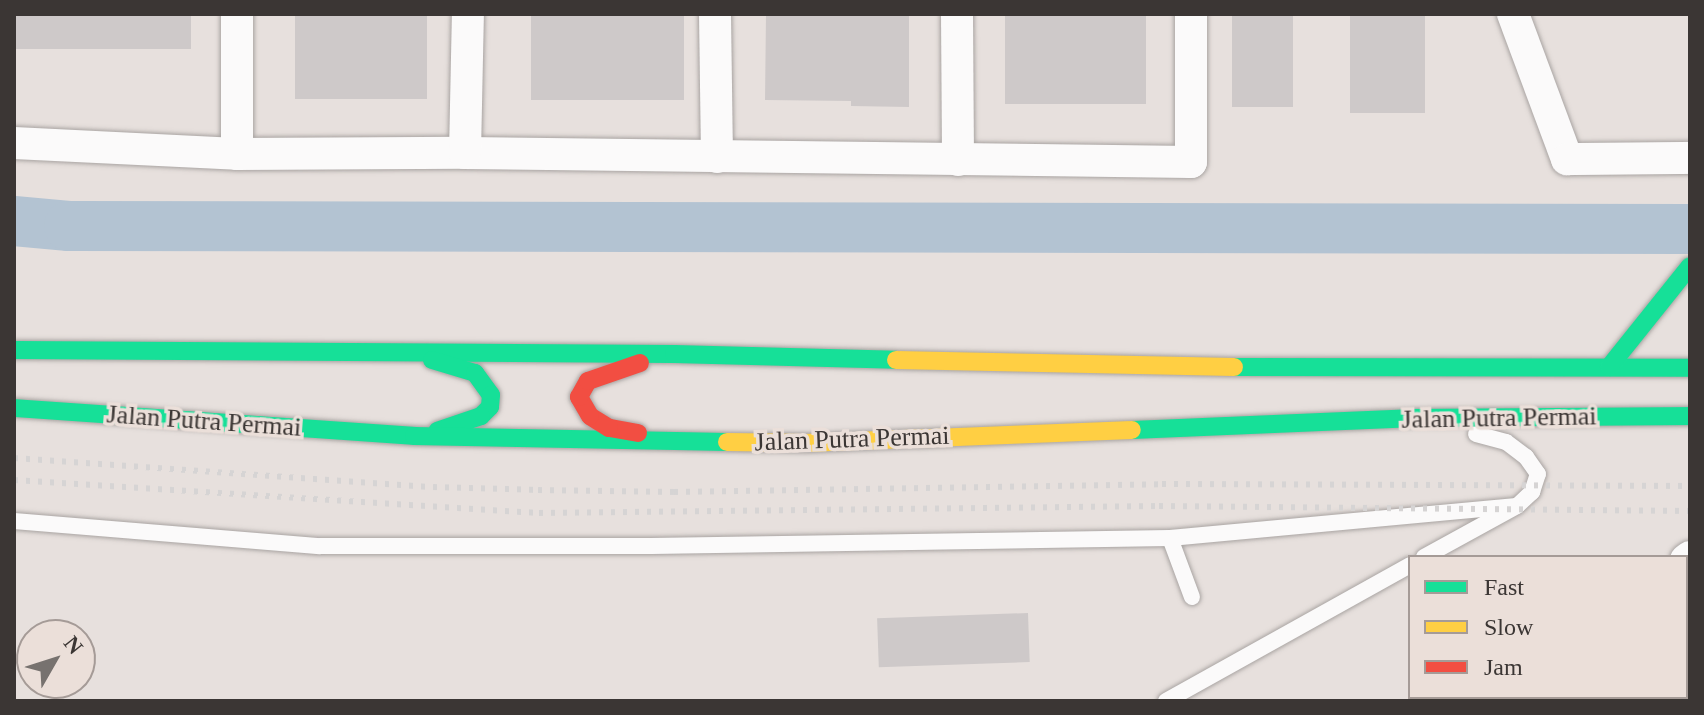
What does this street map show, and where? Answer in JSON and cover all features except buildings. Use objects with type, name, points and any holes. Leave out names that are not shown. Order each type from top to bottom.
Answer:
[{"type":"main road","points":[[1609,367],[1690,266]]},
{"type":"main road","name":"Jalan Putra Permai","points":[[14,350],[674,354],[1171,367],[1690,368]]},
{"type":"main road","points":[[391,351],[475,373],[491,395],[490,407],[481,416],[456,427],[414,436]]},
{"type":"main road","points":[[674,354],[605,372],[588,381],[579,397],[590,416],[609,428],[687,442]]},
{"type":"main road","name":"Jalan Putra Permai","points":[[14,408],[414,436],[806,443],[1416,418],[1684,417]]},
{"type":"street","points":[[237,14],[237,154]]},
{"type":"street","points":[[465,153],[468,14]]},
{"type":"street","points":[[715,14],[717,157]]},
{"type":"street","points":[[957,14],[958,160]]},
{"type":"street","points":[[14,143],[237,154],[465,153],[1191,162],[1191,14]]},
{"type":"street","points":[[1513,14],[1567,159],[1690,158]]},
{"type":"lane","points":[[1416,418],[1506,442],[1526,457],[1538,474],[1532,492],[1517,506],[1428,555]]},
{"type":"lane","points":[[14,521],[320,546],[651,546],[1170,538],[1517,506]]},
{"type":"lane","points":[[1170,538],[1192,597]]},
{"type":"lane","points":[[1166,701],[1408,566]]},
{"type":"waterway","points":[[14,221],[69,226],[1690,229]]},
{"type":"railway","points":[[14,458],[433,487],[538,490],[674,492],[1162,484],[1690,486]]},
{"type":"railway","points":[[14,480],[539,513],[1159,506],[1690,511]]},
{"type":"traffic: fast","points":[[1609,367],[1690,266]]},
{"type":"traffic: fast","points":[[14,350],[674,354],[896,360]]},
{"type":"traffic: fast","points":[[432,360],[475,373],[491,395],[490,407],[481,416],[437,431]]},
{"type":"traffic: fast","points":[[1234,367],[1690,368]]},
{"type":"traffic: fast","points":[[14,408],[414,436],[727,442]]},
{"type":"traffic: fast","points":[[1132,430],[1416,418],[1690,416]]},
{"type":"traffic: slow","points":[[896,360],[1234,367]]},
{"type":"traffic: slow","points":[[727,442],[806,443],[1132,430]]},
{"type":"traffic: jam","points":[[638,433],[609,428],[590,416],[579,397],[588,381],[640,363]]}]
